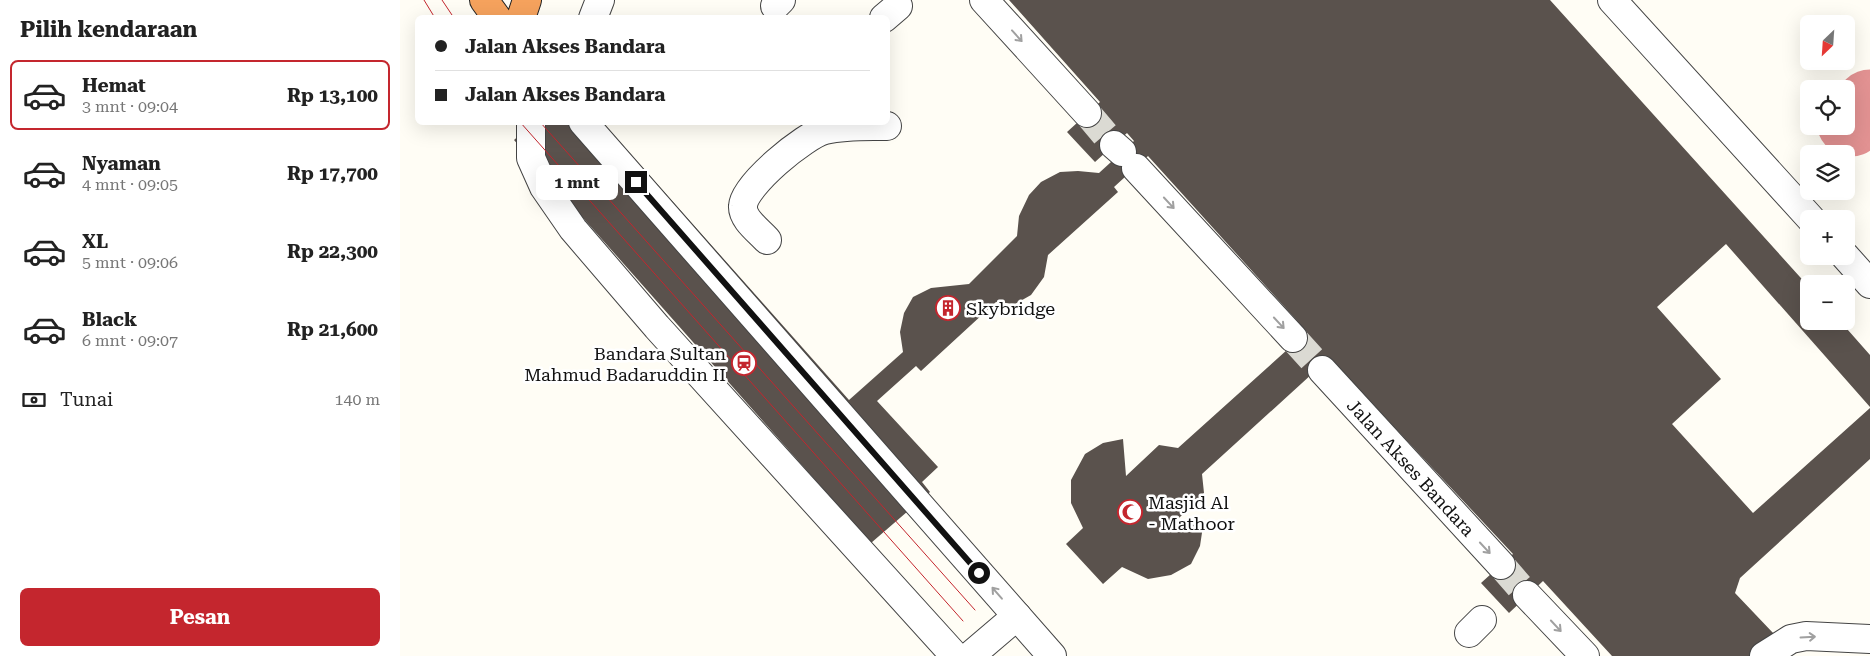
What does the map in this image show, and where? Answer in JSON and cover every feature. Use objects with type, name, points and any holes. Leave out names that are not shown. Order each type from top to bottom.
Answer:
[{"type":"highway","points":[[484,0],[495,15]]},
{"type":"highway","points":[[521,15],[526,0]]},
{"type":"street","points":[[595,15],[600,0]]},
{"type":"street","points":[[984,0],[1088,113]]},
{"type":"street","points":[[1612,0],[1803,210]]},
{"type":"street","points":[[531,125],[531,158],[544,187],[574,229],[657,327],[955,656]]},
{"type":"street","points":[[767,240],[745,217],[742,207],[745,198],[756,184],[789,152],[823,130],[852,126],[887,126]]},
{"type":"street","points":[[592,128],[1052,656]]},
{"type":"street","points":[[1124,155],[1293,338]]},
{"type":"street","points":[[1853,265],[1870,284]]},
{"type":"street","name":"Jalan Akses Bandara","points":[[1322,370],[1501,565]]},
{"type":"street","points":[[1528,595],[1585,656]]},
{"type":"street","points":[[970,656],[1017,616]]},
{"type":"street","points":[[1764,656],[1791,638],[1806,636],[1870,639]]},
{"type":"street","points":[[1833,656],[1862,656]]},
{"type":"building","points":[[1009,0],[1550,0],[1800,277],[1800,328],[1726,244],[1657,307],[1721,379],[1672,424],[1753,513],[1870,408],[1870,459],[1740,578],[1735,593],[1774,634],[1756,656],[1612,656],[1543,581],[1509,613],[1481,583],[1513,554],[1336,365],[1313,373],[1202,474],[1204,493],[1175,522],[1203,526],[1200,546],[1191,564],[1171,575],[1148,579],[1122,567],[1103,584],[1066,544],[1083,528],[1071,503],[1071,480],[1085,454],[1103,443],[1123,439],[1126,476],[1159,445],[1178,448],[1288,349],[1300,324],[1148,156],[1114,187],[1118,192],[1048,255],[1044,277],[1031,295],[1015,304],[996,302],[921,371],[916,366],[877,401],[938,467],[922,482],[930,492],[871,543],[514,140],[531,125],[605,125],[849,400],[903,352],[900,332],[904,313],[913,297],[931,288],[969,284],[1017,236],[1019,216],[1029,195],[1041,182],[1060,172],[1099,173],[1134,141],[1127,133],[1095,162],[1067,132],[1100,102]]},
{"type":"building","points":[[1802,330],[1848,330],[1870,355],[1870,407]]},
{"type":"taxiway","points":[[1855,118],[1870,104]]},
{"type":"tunnel","points":[[1087,113],[1114,145]]},
{"type":"tunnel","points":[[1293,338],[1322,370]]},
{"type":"tunnel","points":[[1501,565],[1527,595]]},
{"type":"tram line","points":[[424,0],[433,15]]},
{"type":"tram line","points":[[442,0],[452,15]]},
{"type":"tram line","points":[[523,125],[963,621]]},
{"type":"tram line","points":[[543,125],[975,610]]},
{"type":"place","name":"Skybridge","points":[[948,308]]},
{"type":"place","name":"Bandara Sultan Mahmud Badaruddin II","points":[[744,363]]},
{"type":"place","name":"Masjid Al - Mathoor","points":[[1130,512]]},
{"type":"route","points":[[636,182],[979,573]]}]
